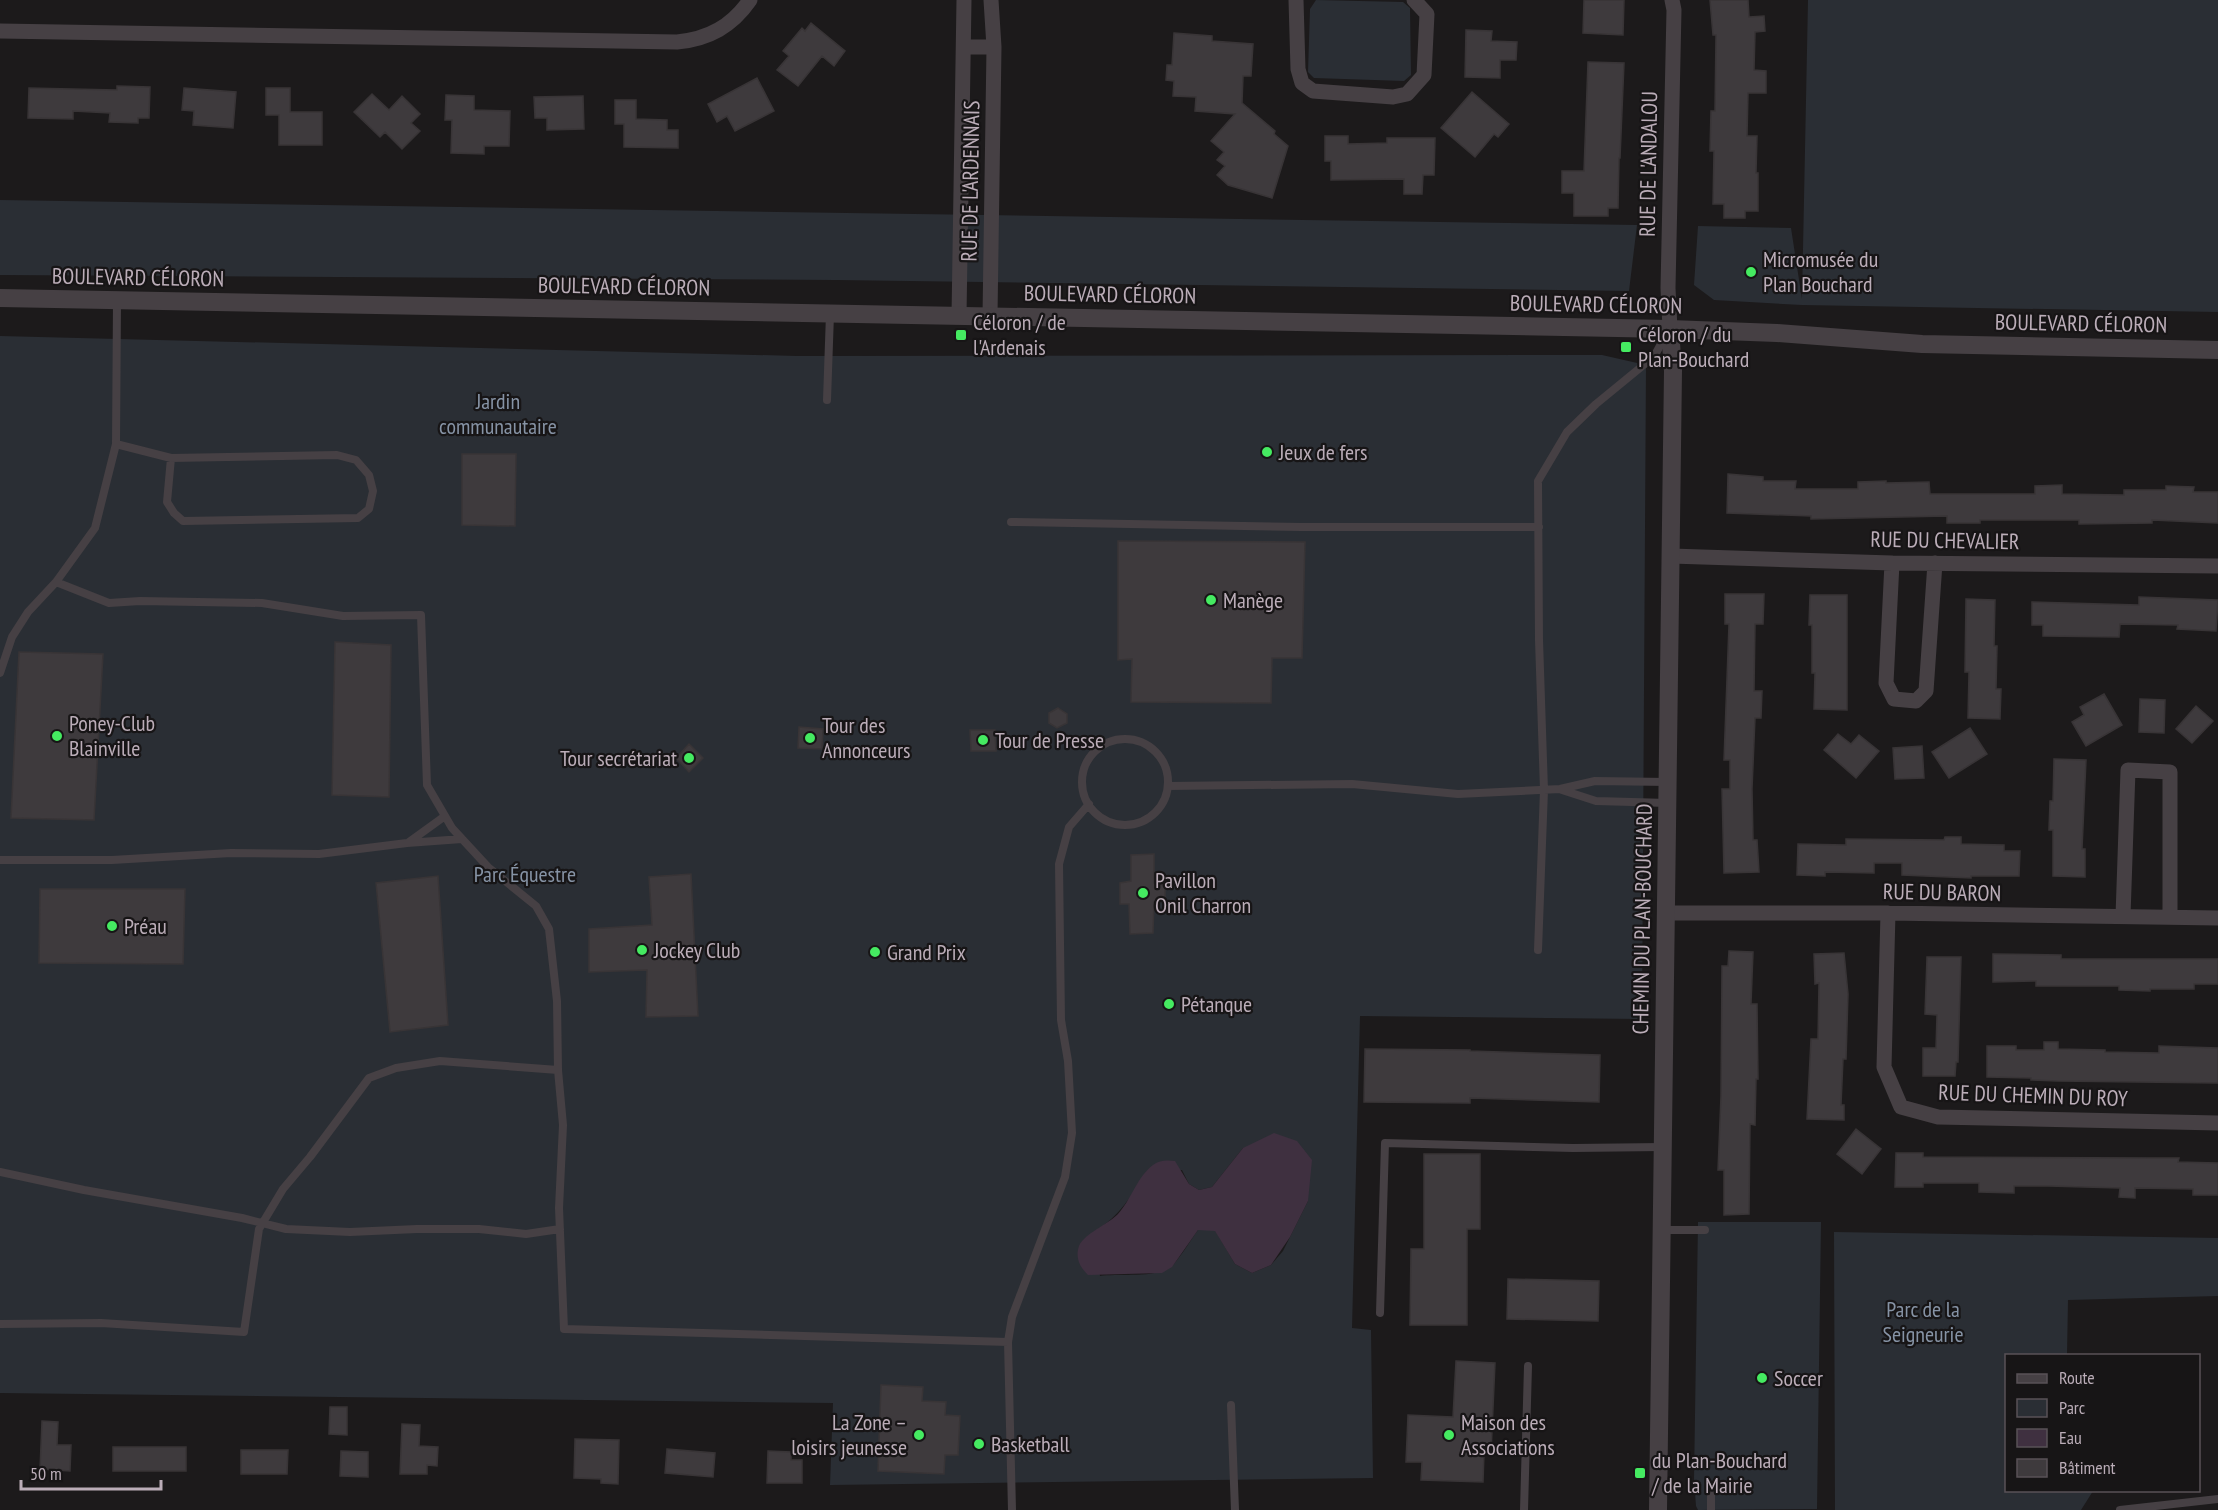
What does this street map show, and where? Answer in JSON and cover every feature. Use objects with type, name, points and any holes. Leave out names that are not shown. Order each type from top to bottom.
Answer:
[{"type":"street","points":[[0,31],[677,42],[700,39],[723,28],[743,10],[750,0]]},
{"type":"street","name":"RUE DE L'ARDENNAIS","points":[[959,316],[964,0]]},
{"type":"street","name":"RUE DE L'ARDENNAIS","points":[[990,316],[994,47],[991,0]]},
{"type":"street","points":[[1296,0],[1298,69],[1302,83],[1313,91],[1393,98],[1407,94],[1424,75],[1427,14],[1414,0]]},
{"type":"street","name":"RUE DE L'ANDALOU","points":[[1670,329],[1668,288],[1674,10],[1672,0]]},
{"type":"street","points":[[964,46],[994,47]]},
{"type":"street","name":"BOULEVARD CÉLORON","points":[[0,298],[1670,329],[1777,333],[1932,344],[2218,350]]},
{"type":"street","name":"CHEMIN DU PLAN-BOUCHARD","points":[[1658,1510],[1673,371],[1670,329]]},
{"type":"street","name":"RUE DU CHEVALIER","points":[[1671,556],[1892,563],[2218,566]]},
{"type":"street","points":[[1892,563],[1886,683],[1894,699],[1916,701],[1926,691],[1935,563]]},
{"type":"street","points":[[2123,916],[2128,771],[2170,772],[2170,916]]},
{"type":"street","name":"RUE DU BARON","points":[[1666,913],[1888,913],[2218,918]]},
{"type":"street","name":"RUE DU CHEMIN DU ROY","points":[[1888,913],[1884,1066],[1901,1107],[1938,1118],[2218,1123]]},
{"type":"lane","points":[[0,672],[12,638],[28,612],[56,582],[95,528],[116,444],[117,300]]},
{"type":"lane","points":[[827,399],[830,314]]},
{"type":"lane","points":[[1538,950],[1544,790],[1539,640],[1538,481],[1567,432],[1656,353],[1670,329]]},
{"type":"lane","points":[[116,444],[171,458],[338,455],[356,460],[369,475],[373,491],[369,509],[358,518],[183,521],[167,502],[171,458]]},
{"type":"lane","points":[[1011,522],[1301,527],[1539,527]]},
{"type":"lane","points":[[56,582],[109,603],[140,601],[262,603],[343,616],[421,615],[427,784],[452,828],[488,867],[537,906],[549,929],[556,1001],[558,1070],[563,1125],[559,1208],[564,1329],[1008,1342]]},
{"type":"lane","points":[[1114,740],[1134,740],[1153,749],[1162,759],[1167,772],[1168,786],[1165,798],[1149,818],[1123,825],[1110,822],[1098,815],[1089,804],[1084,792],[1083,780],[1085,767],[1091,756],[1101,746],[1114,740]]},
{"type":"lane","points":[[1168,786],[1352,784],[1458,795],[1560,789],[1595,781],[1668,782]]},
{"type":"lane","points":[[1560,789],[1596,801],[1668,803]]},
{"type":"lane","points":[[1012,1510],[1008,1342],[1012,1317],[1065,1177],[1071,1133],[1068,1061],[1060,1020],[1059,864],[1069,826],[1089,804]]},
{"type":"lane","points":[[407,843],[445,816]]},
{"type":"lane","points":[[0,860],[112,860],[231,853],[319,854],[462,839]]},
{"type":"lane","points":[[0,1324],[101,1323],[244,1332],[260,1229],[282,1189],[310,1157],[369,1078],[396,1068],[440,1061],[558,1070]]},
{"type":"lane","points":[[1380,1313],[1385,1143],[1573,1148],[1663,1147]]},
{"type":"lane","points":[[0,1172],[286,1229],[350,1232],[479,1229],[526,1234],[560,1229]]},
{"type":"lane","points":[[1662,1230],[1705,1230]]},
{"type":"lane","points":[[1524,1510],[1528,1366]]},
{"type":"lane","points":[[1232,1405],[1235,1510]]},
{"type":"lane","points":[[1711,1490],[1711,1510]]},
{"type":"lane","points":[[2120,1510],[2218,1499]]},
{"type":"green space","points":[[1316,0],[1403,2],[1410,8],[1411,75],[1404,81],[1314,78],[1308,72],[1310,9]]},
{"type":"green space","points":[[1808,0],[2218,0],[2218,312],[1802,305],[1714,300],[1694,285],[1698,226],[1791,228],[1802,299]]},
{"type":"green space","points":[[0,200],[1637,225],[1629,291],[836,280],[0,275]]},
{"type":"green space","name":"Parc Équestre","points":[[0,336],[797,356],[1602,355],[1646,365],[1642,1019],[1360,1016],[1352,1328],[1371,1330],[1373,1478],[830,1485],[833,1403],[0,1393]],"holes":[[[1243,1148],[1308,1201],[1283,1251],[1271,1265],[1252,1273],[1235,1264],[1215,1230],[1198,1230],[1173,1265],[1167,1269],[1149,1274],[1100,1276],[1094,1232],[1118,1212],[1147,1171],[1182,1170],[1189,1184],[1199,1190],[1212,1187]]]},
{"type":"green space","points":[[1698,1222],[1821,1222],[1817,1509],[1698,1510],[1696,1506],[1694,1479]]},
{"type":"green space","name":"Parc de la Seigneurie","points":[[1834,1232],[2218,1238],[2218,1296],[2068,1300],[2067,1354],[2005,1354],[2005,1492],[2092,1492],[2081,1510],[1835,1510]]},
{"type":"water","points":[[1274,1133],[1297,1141],[1312,1160],[1308,1201],[1290,1237],[1271,1265],[1252,1273],[1235,1264],[1215,1231],[1198,1230],[1172,1267],[1162,1273],[1088,1275],[1083,1269],[1078,1254],[1082,1241],[1118,1214],[1147,1170],[1153,1165],[1163,1161],[1175,1161],[1189,1184],[1199,1190],[1212,1187],[1243,1148]]},
{"type":"building","points":[[1584,0],[1624,0],[1623,35],[1583,33]]},
{"type":"building","points":[[1710,0],[1748,0],[1749,17],[1764,16],[1765,31],[1755,32],[1754,70],[1766,71],[1766,93],[1748,93],[1747,136],[1757,136],[1758,211],[1745,211],[1745,218],[1724,218],[1724,204],[1713,204],[1714,151],[1710,151],[1711,111],[1715,111],[1716,35],[1713,35]]},
{"type":"building","points":[[811,23],[845,51],[834,66],[822,56],[798,86],[777,70],[789,56],[783,51],[802,28],[805,31]]},
{"type":"building","points":[[1466,30],[1492,31],[1491,41],[1517,42],[1516,60],[1500,60],[1500,78],[1465,77]]},
{"type":"building","points":[[1174,33],[1212,36],[1212,41],[1253,44],[1251,76],[1243,76],[1242,103],[1275,131],[1274,134],[1288,146],[1272,198],[1228,185],[1217,175],[1225,166],[1217,160],[1224,152],[1211,141],[1235,114],[1195,111],[1196,97],[1173,96],[1174,81],[1166,80],[1167,65],[1172,65]]},
{"type":"building","points":[[1588,62],[1624,63],[1618,208],[1608,208],[1608,216],[1574,216],[1574,193],[1562,193],[1562,171],[1584,171]]},
{"type":"building","points":[[757,78],[774,111],[735,131],[727,116],[717,122],[708,104]]},
{"type":"building","points":[[117,86],[150,87],[149,118],[138,118],[138,123],[109,122],[110,113],[73,111],[73,119],[28,118],[29,88],[117,90]]},
{"type":"building","points":[[184,88],[236,92],[233,128],[193,125],[194,111],[182,110]]},
{"type":"building","points":[[266,88],[290,88],[290,112],[322,112],[322,145],[279,145],[279,115],[266,115]]},
{"type":"building","points":[[1472,92],[1509,124],[1498,137],[1494,134],[1475,157],[1441,128]]},
{"type":"building","points":[[372,94],[389,110],[402,96],[420,114],[411,123],[420,131],[402,149],[385,132],[380,137],[354,112]]},
{"type":"building","points":[[446,95],[474,96],[474,110],[510,111],[509,146],[484,146],[484,154],[451,153],[452,120],[445,120]]},
{"type":"building","points":[[583,96],[584,129],[547,130],[547,118],[535,118],[534,97]]},
{"type":"building","points":[[615,100],[636,100],[636,119],[667,120],[667,130],[678,130],[678,148],[624,147],[624,124],[615,124]]},
{"type":"building","points":[[1325,136],[1348,136],[1348,144],[1387,143],[1387,138],[1435,138],[1434,175],[1423,175],[1422,194],[1404,194],[1404,179],[1331,180],[1331,161],[1325,161]]},
{"type":"building","points":[[462,454],[516,454],[515,526],[462,525]]},
{"type":"building","points":[[1728,474],[1763,477],[1763,481],[1796,481],[1795,489],[1858,489],[1858,482],[1929,482],[1930,494],[2035,494],[2035,486],[2062,485],[2062,494],[2124,495],[2124,490],[2166,490],[2166,486],[2194,487],[2193,492],[2218,492],[2218,523],[2152,520],[2152,523],[2079,524],[2079,520],[1980,520],[1980,523],[1947,523],[1947,516],[1811,519],[1811,516],[1727,513]]},
{"type":"building","name":"Manège","points":[[1118,541],[1305,542],[1302,658],[1272,658],[1271,703],[1131,702],[1132,659],[1118,660]]},
{"type":"building","points":[[1725,594],[1764,594],[1763,624],[1755,624],[1754,691],[1762,691],[1761,718],[1755,718],[1752,789],[1753,840],[1757,840],[1759,872],[1724,873],[1722,789],[1730,789],[1730,760],[1724,760],[1729,624],[1725,624]]},
{"type":"building","points":[[1810,595],[1847,595],[1847,710],[1814,709],[1815,673],[1812,673]]},
{"type":"building","points":[[2139,597],[2218,600],[2216,631],[2177,629],[2178,625],[2120,624],[2119,637],[2043,636],[2043,625],[2032,625],[2032,602],[2139,605]]},
{"type":"building","points":[[1966,599],[1995,600],[1994,646],[1997,646],[1996,689],[2001,689],[2000,719],[1968,718],[1969,672],[1965,672]]},
{"type":"building","points":[[335,642],[391,645],[389,797],[332,795]]},
{"type":"building","name":"Poney-Club Blainville","points":[[19,652],[103,654],[94,820],[11,818]]},
{"type":"building","points":[[2104,694],[2122,725],[2086,746],[2072,722],[2084,715],[2080,707]]},
{"type":"building","points":[[2140,699],[2165,700],[2164,733],[2139,732]]},
{"type":"building","points":[[2196,706],[2213,721],[2192,743],[2176,729]]},
{"type":"building","points":[[1058,708],[1067,714],[1067,723],[1057,728],[1049,723],[1049,713]]},
{"type":"building","name":"Tour des Annonceurs","points":[[799,727],[823,729],[822,749],[798,748]]},
{"type":"building","points":[[1970,728],[1987,754],[1949,778],[1932,752]]},
{"type":"building","name":"Tour de Presse","points":[[970,730],[995,730],[996,751],[971,751]]},
{"type":"building","points":[[1838,734],[1851,744],[1859,735],[1879,751],[1856,778],[1824,750]]},
{"type":"building","name":"Tour secrétariat","points":[[689,744],[703,758],[689,772],[676,758]]},
{"type":"building","points":[[1922,746],[1924,778],[1895,779],[1893,748]]},
{"type":"building","points":[[2054,759],[2086,760],[2082,849],[2085,849],[2085,877],[2053,876],[2053,830],[2049,830],[2050,801],[2053,801]]},
{"type":"building","points":[[1945,837],[1961,837],[1961,844],[2004,845],[2004,851],[2020,851],[2019,876],[1971,876],[1971,878],[1902,875],[1902,863],[1874,863],[1874,873],[1825,872],[1825,876],[1797,875],[1798,844],[1846,845],[1846,839],[1944,840]]},
{"type":"building","name":"Pavillon Onil Charron","points":[[1154,854],[1154,883],[1165,885],[1165,901],[1154,902],[1153,933],[1130,934],[1129,904],[1120,904],[1120,883],[1131,881],[1131,855]]},
{"type":"building","name":"Jockey Club","points":[[691,874],[698,1016],[646,1017],[647,970],[589,972],[589,929],[652,925],[649,877]]},
{"type":"building","points":[[438,876],[448,1025],[390,1032],[376,883]]},
{"type":"building","name":"Préau","points":[[40,889],[185,889],[183,964],[39,963]]},
{"type":"building","points":[[1729,951],[1753,952],[1751,1004],[1757,1004],[1758,1079],[1756,1079],[1755,1125],[1750,1124],[1749,1214],[1724,1215],[1724,1170],[1718,1170],[1722,966],[1728,966]]},
{"type":"building","points":[[1844,953],[1848,994],[1846,1059],[1843,1059],[1841,1105],[1844,1105],[1844,1120],[1807,1119],[1811,1039],[1818,1039],[1819,983],[1815,984],[1814,954]]},
{"type":"building","points":[[1993,954],[2061,955],[2061,959],[2218,959],[2218,984],[2194,984],[2194,989],[2150,989],[2150,991],[2119,990],[2119,986],[2036,986],[2036,981],[1993,982]]},
{"type":"building","points":[[1927,957],[1961,957],[1958,1062],[1956,1062],[1955,1076],[1923,1076],[1923,1048],[1936,1048],[1937,1015],[1925,1014]]},
{"type":"building","points":[[2044,1042],[2058,1042],[2058,1049],[2105,1050],[2105,1052],[2159,1053],[2159,1046],[2218,1048],[2218,1083],[2057,1081],[1987,1077],[1987,1046],[2016,1046],[2016,1050],[2044,1050]]},
{"type":"building","points":[[1365,1049],[1600,1055],[1599,1102],[1470,1098],[1470,1103],[1364,1102]]},
{"type":"building","points":[[1856,1129],[1881,1149],[1862,1174],[1837,1154]]},
{"type":"building","points":[[1896,1153],[1923,1153],[1923,1157],[2179,1158],[2178,1162],[2218,1163],[2218,1195],[2193,1195],[2193,1189],[2135,1188],[2135,1198],[2119,1197],[2120,1188],[2048,1186],[2014,1186],[2014,1193],[1979,1192],[1979,1183],[1923,1183],[1923,1187],[1895,1187]]},
{"type":"building","points":[[1424,1154],[1480,1154],[1480,1229],[1467,1229],[1467,1325],[1410,1325],[1411,1249],[1424,1249]]},
{"type":"building","points":[[1508,1279],[1599,1281],[1598,1321],[1507,1319]]},
{"type":"building","name":"Maison des Associations","points":[[1456,1361],[1495,1363],[1491,1453],[1484,1453],[1483,1482],[1421,1480],[1422,1462],[1406,1462],[1408,1415],[1453,1417]]},
{"type":"building","name":"La Zone – loisirs jeunesse","points":[[881,1385],[923,1387],[922,1401],[946,1402],[945,1415],[960,1416],[958,1455],[945,1455],[944,1474],[878,1471]]},
{"type":"building","points":[[330,1407],[347,1407],[347,1435],[329,1434]]},
{"type":"building","points":[[42,1421],[58,1422],[57,1445],[71,1445],[70,1471],[40,1469]]},
{"type":"building","points":[[402,1424],[420,1425],[419,1446],[438,1447],[437,1466],[427,1465],[427,1474],[400,1474]]},
{"type":"building","points":[[575,1439],[619,1440],[618,1484],[601,1483],[601,1479],[574,1478]]},
{"type":"building","points":[[113,1447],[186,1447],[186,1471],[113,1471]]},
{"type":"building","points":[[667,1449],[715,1453],[713,1477],[665,1473]]},
{"type":"building","points":[[241,1450],[288,1450],[287,1474],[241,1474]]},
{"type":"building","points":[[341,1451],[368,1452],[368,1477],[340,1476]]},
{"type":"building","points":[[768,1451],[791,1452],[791,1460],[802,1460],[802,1483],[767,1483]]},
{"type":"place","name":"Micromusée du Plan Bouchard","points":[[1751,272]]},
{"type":"place","name":"Céloron / de l'Ardenais","points":[[961,335]]},
{"type":"place","name":"Céloron / du Plan-Bouchard","points":[[1626,347]]},
{"type":"place","name":"Jeux de fers","points":[[1267,452]]},
{"type":"place","name":"Manège","points":[[1211,600]]},
{"type":"place","name":"Poney-Club Blainville","points":[[57,736]]},
{"type":"place","name":"Tour des Annonceurs","points":[[810,738]]},
{"type":"place","name":"Tour de Presse","points":[[983,740]]},
{"type":"place","name":"Tour secrétariat","points":[[689,758]]},
{"type":"place","name":"Pavillon Onil Charron","points":[[1143,893]]},
{"type":"place","name":"Préau","points":[[112,926]]},
{"type":"place","name":"Jockey Club","points":[[642,950]]},
{"type":"place","name":"Grand Prix","points":[[875,952]]},
{"type":"place","name":"Pétanque","points":[[1169,1004]]},
{"type":"place","name":"Soccer","points":[[1762,1378]]},
{"type":"place","name":"La Zone – loisirs jeunesse","points":[[919,1435]]},
{"type":"place","name":"Maison des Associations","points":[[1449,1435]]},
{"type":"place","name":"Basketball","points":[[979,1444]]},
{"type":"place","name":"du Plan-Bouchard / de la Mairie","points":[[1640,1473]]},
{"type":"park label","name":"Jardin communautaire","points":[[498,414]]}]
